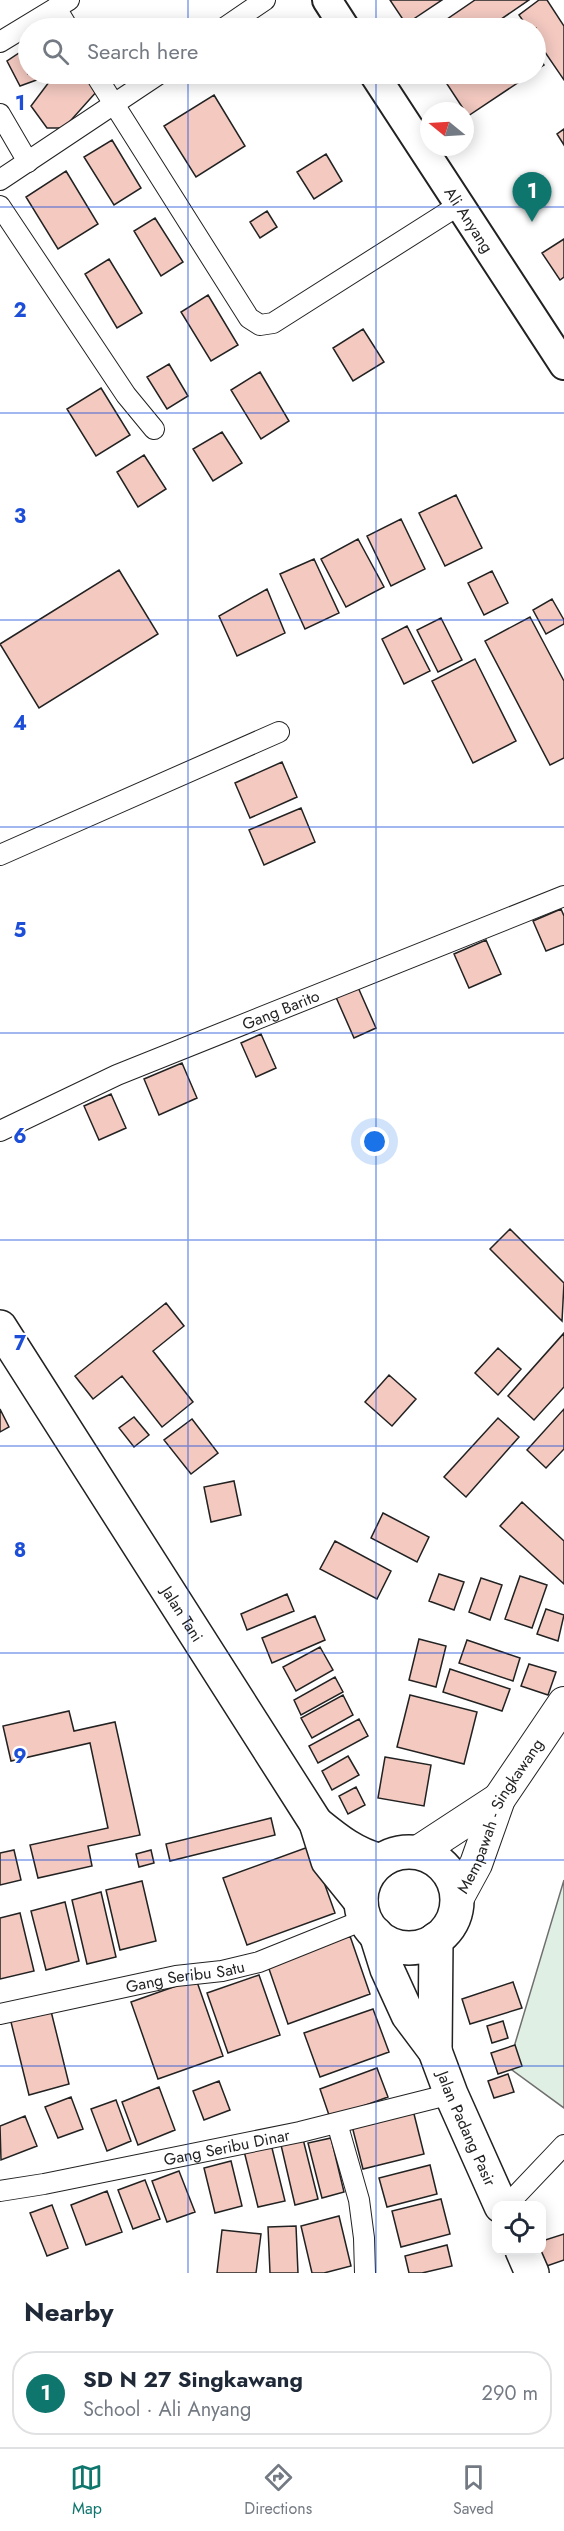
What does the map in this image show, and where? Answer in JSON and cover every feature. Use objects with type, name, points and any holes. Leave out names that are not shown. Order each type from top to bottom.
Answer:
[{"type":"highway","name":"Jalan Tani","points":[[0,1327],[315,1823],[328,1861],[368,1919]]},
{"type":"highway","points":[[315,1823],[348,1849],[381,1861]]},
{"type":"highway","points":[[368,1919],[393,1944],[411,1948],[436,1939],[454,1917],[457,1899],[450,1874],[430,1856],[417,1852],[399,1853],[381,1861],[366,1879],[368,1919],[387,1969],[408,2015],[435,2051]]},
{"type":"highway","points":[[435,2051],[436,1939]]},
{"type":"highway","name":"Jalan Padang Pasir","points":[[435,2051],[451,2094],[499,2201]]},
{"type":"highway","points":[[524,2255],[532,2273]]},
{"type":"main road","name":"Mempawah - Singkawang","points":[[457,1899],[477,1864],[499,1799],[564,1703]]},
{"type":"main road","points":[[417,1852],[499,1799]]},
{"type":"street","points":[[239,18],[265,0]]},
{"type":"street","points":[[327,0],[339,18]]},
{"type":"street","points":[[39,18],[62,4]]},
{"type":"street","points":[[0,42],[18,31]]},
{"type":"street","points":[[101,84],[249,318],[260,325],[273,323],[459,205]]},
{"type":"street","points":[[0,180],[144,84]]},
{"type":"street","name":"Ali Anyang","points":[[380,84],[563,362]]},
{"type":"street","points":[[0,114],[28,162]]},
{"type":"street","points":[[0,206],[126,395],[154,429]]},
{"type":"street","points":[[0,855],[279,732]]},
{"type":"street","name":"Gang Barito","points":[[0,1131],[117,1075],[564,896]]},
{"type":"street","name":"Gang Seribu Satu","points":[[0,2014],[176,1976],[222,1971],[260,1962],[368,1919]]},
{"type":"street","name":"Gang Seribu Dinar","points":[[0,2191],[44,2184],[337,2123],[451,2094]]},
{"type":"street","points":[[337,2123],[359,2200],[364,2238],[365,2273]]},
{"type":"street","points":[[510,2201],[564,2145]]},
{"type":"green space","points":[[564,1880],[564,2108],[508,2067]]},
{"type":"building","points":[[390,0],[442,0],[415,18],[402,18]]},
{"type":"building","points":[[475,0],[529,0],[503,18],[449,18]]},
{"type":"building","points":[[539,0],[547,0],[564,26],[564,80],[546,54],[546,18],[521,18],[519,15]]},
{"type":"building","points":[[18,54],[18,82],[7,61]]},
{"type":"building","points":[[48,84],[94,84],[98,90],[64,128],[47,128],[31,106]]},
{"type":"building","points":[[447,84],[516,84],[474,112],[474,102],[459,102]]},
{"type":"building","points":[[214,95],[245,146],[196,177],[164,126]]},
{"type":"building","points":[[564,129],[564,145],[557,134]]},
{"type":"building","points":[[112,140],[141,188],[114,205],[84,157]]},
{"type":"building","points":[[326,154],[342,181],[314,199],[297,172]]},
{"type":"building","points":[[66,171],[98,224],[58,249],[26,197]]},
{"type":"building","points":[[267,211],[277,227],[260,238],[250,222]]},
{"type":"building","points":[[155,218],[183,262],[161,276],[134,231]]},
{"type":"building","points":[[564,239],[564,277],[560,280],[542,253]]},
{"type":"building","points":[[109,259],[142,313],[117,328],[85,274]]},
{"type":"building","points":[[208,295],[238,345],[211,361],[181,312]]},
{"type":"building","points":[[363,329],[384,362],[353,381],[333,348]]},
{"type":"building","points":[[169,364],[188,396],[167,409],[147,377]]},
{"type":"building","points":[[260,372],[289,421],[261,439],[231,390]]},
{"type":"building","points":[[101,388],[130,435],[96,456],[67,409]]},
{"type":"building","points":[[222,432],[242,463],[213,481],[193,449]]},
{"type":"building","points":[[144,455],[166,489],[138,507],[117,472]]},
{"type":"building","points":[[456,495],[482,548],[445,566],[419,513]]},
{"type":"building","points":[[401,519],[425,569],[391,586],[367,536]]},
{"type":"building","points":[[358,539],[384,587],[346,607],[321,559]]},
{"type":"building","points":[[314,559],[339,613],[305,629],[280,574]]},
{"type":"building","points":[[119,570],[158,634],[39,708],[0,644]]},
{"type":"building","points":[[492,571],[508,603],[484,615],[468,583]]},
{"type":"building","points":[[267,589],[285,633],[237,656],[219,616]]},
{"type":"building","points":[[552,599],[564,624],[546,634],[533,610]]},
{"type":"building","points":[[530,617],[564,681],[564,758],[550,765],[485,641]]},
{"type":"building","points":[[441,618],[462,660],[438,672],[417,630]]},
{"type":"building","points":[[407,626],[430,671],[404,684],[382,639]]},
{"type":"building","points":[[475,659],[516,741],[473,763],[432,681]]},
{"type":"building","points":[[282,762],[297,797],[250,818],[235,783]]},
{"type":"building","points":[[301,808],[315,842],[264,865],[249,830]]},
{"type":"building","points":[[561,909],[564,916],[564,944],[546,951],[533,921]]},
{"type":"building","points":[[486,940],[501,974],[469,988],[454,954]]},
{"type":"building","points":[[357,985],[376,1028],[354,1038],[335,995]]},
{"type":"building","points":[[261,1034],[276,1068],[256,1077],[241,1043]]},
{"type":"building","points":[[182,1063],[197,1098],[159,1115],[144,1079]]},
{"type":"building","points":[[111,1094],[126,1128],[99,1140],[84,1106]]},
{"type":"building","points":[[510,1229],[564,1283],[562,1321],[490,1249]]},
{"type":"building","points":[[166,1303],[184,1326],[153,1351],[193,1402],[162,1427],[122,1376],[93,1399],[75,1376]]},
{"type":"building","points":[[564,1333],[564,1387],[534,1420],[508,1396]]},
{"type":"building","points":[[498,1348],[521,1369],[498,1395],[475,1373]]},
{"type":"building","points":[[389,1375],[416,1399],[392,1426],[365,1402]]},
{"type":"building","points":[[0,1409],[9,1427],[0,1432]]},
{"type":"building","points":[[564,1409],[564,1449],[546,1468],[527,1450]]},
{"type":"building","points":[[134,1417],[149,1435],[134,1447],[119,1428]]},
{"type":"building","points":[[498,1418],[519,1437],[466,1497],[444,1477]]},
{"type":"building","points":[[192,1419],[218,1453],[191,1474],[164,1440]]},
{"type":"building","points":[[234,1481],[241,1515],[211,1522],[204,1487]]},
{"type":"building","points":[[522,1502],[564,1541],[564,1584],[500,1526]]},
{"type":"building","points":[[383,1513],[429,1537],[417,1562],[371,1538]]},
{"type":"building","points":[[335,1541],[391,1571],[377,1599],[320,1569]]},
{"type":"building","points":[[439,1574],[464,1582],[454,1610],[429,1601]]},
{"type":"building","points":[[520,1576],[547,1585],[532,1628],[505,1619]]},
{"type":"building","points":[[481,1578],[502,1585],[490,1620],[469,1612]]},
{"type":"building","points":[[287,1594],[294,1611],[247,1630],[241,1614]]},
{"type":"building","points":[[546,1609],[564,1615],[558,1641],[537,1634]]},
{"type":"building","points":[[315,1616],[325,1640],[272,1663],[262,1638]]},
{"type":"building","points":[[419,1639],[446,1646],[436,1687],[409,1680]]},
{"type":"building","points":[[467,1640],[520,1658],[513,1681],[459,1663]]},
{"type":"building","points":[[320,1647],[333,1670],[296,1691],[283,1667]]},
{"type":"building","points":[[529,1664],[556,1672],[548,1695],[521,1686]]},
{"type":"building","points":[[450,1669],[510,1689],[502,1711],[443,1692]]},
{"type":"building","points":[[335,1677],[343,1692],[301,1715],[294,1700]]},
{"type":"building","points":[[343,1695],[353,1715],[312,1738],[301,1718]]},
{"type":"building","points":[[410,1695],[477,1712],[464,1764],[397,1747]]},
{"type":"building","points":[[69,1711],[74,1731],[115,1722],[140,1835],[88,1846],[92,1866],[38,1878],[30,1845],[108,1828],[90,1743],[11,1761],[3,1726]]},
{"type":"building","points":[[359,1719],[368,1736],[318,1763],[309,1746]]},
{"type":"building","points":[[348,1756],[359,1775],[332,1790],[322,1771]]},
{"type":"building","points":[[385,1757],[431,1765],[424,1806],[378,1798]]},
{"type":"building","points":[[356,1787],[365,1805],[348,1814],[339,1796]]},
{"type":"building","points":[[271,1818],[275,1835],[170,1861],[166,1844]]},
{"type":"building","points":[[311,1846],[335,1913],[247,1945],[223,1878]]},
{"type":"building","points":[[14,1850],[21,1880],[0,1885],[0,1853]]},
{"type":"building","points":[[151,1850],[154,1863],[139,1867],[136,1854]]},
{"type":"building","points":[[142,1881],[156,1941],[120,1950],[106,1890]]},
{"type":"building","points":[[101,1892],[116,1957],[87,1964],[72,1900]]},
{"type":"building","points":[[65,1902],[79,1961],[46,1970],[31,1911]]},
{"type":"building","points":[[20,1913],[34,1971],[0,1979],[0,1918]]},
{"type":"building","points":[[350,1936],[370,1994],[288,2024],[268,1966]]},
{"type":"building","points":[[259,1975],[280,2035],[228,2053],[207,1993]]},
{"type":"building","points":[[196,1979],[223,2056],[158,2079],[131,2002]]},
{"type":"building","points":[[513,1982],[522,2008],[470,2024],[462,1999]]},
{"type":"building","points":[[50,2007],[69,2084],[29,2095],[10,2018]]},
{"type":"building","points":[[373,2009],[389,2052],[320,2077],[304,2033]]},
{"type":"building","points":[[503,2021],[508,2038],[492,2043],[487,2026]]},
{"type":"building","points":[[515,2045],[522,2066],[498,2074],[491,2053]]},
{"type":"building","points":[[377,2068],[388,2097],[330,2118],[320,2089]]},
{"type":"building","points":[[508,2074],[514,2092],[494,2098],[488,2081]]},
{"type":"building","points":[[219,2081],[230,2110],[204,2120],[193,2091]]},
{"type":"building","points":[[159,2087],[175,2130],[138,2145],[122,2102]]},
{"type":"building","points":[[71,2097],[83,2129],[58,2138],[45,2107]]},
{"type":"building","points":[[116,2100],[131,2141],[107,2151],[91,2109]]},
{"type":"building","points":[[413,2110],[424,2154],[363,2169],[352,2126]]},
{"type":"building","points":[[25,2116],[37,2146],[1,2160],[0,2126]]},
{"type":"building","points":[[331,2138],[344,2192],[322,2198],[308,2143]]},
{"type":"building","points":[[303,2139],[318,2199],[295,2205],[281,2145]]},
{"type":"building","points":[[271,2144],[285,2201],[258,2207],[244,2151]]},
{"type":"building","points":[[231,2161],[242,2206],[215,2213],[204,2168]]},
{"type":"building","points":[[430,2165],[437,2194],[387,2207],[379,2178]]},
{"type":"building","points":[[179,2171],[195,2212],[167,2222],[152,2181]]},
{"type":"building","points":[[145,2180],[160,2219],[133,2229],[118,2190]]},
{"type":"building","points":[[107,2191],[122,2232],[86,2245],[71,2205]]},
{"type":"building","points":[[441,2199],[450,2234],[401,2247],[392,2211]]},
{"type":"building","points":[[52,2205],[68,2248],[47,2256],[30,2213]]},
{"type":"building","points":[[339,2216],[351,2266],[324,2273],[312,2273],[301,2226]]},
{"type":"building","points":[[296,2226],[298,2273],[270,2273],[268,2227]]},
{"type":"building","points":[[222,2230],[261,2234],[256,2273],[217,2273]]},
{"type":"building","points":[[564,2234],[564,2260],[541,2268],[537,2255],[546,2255],[546,2240]]},
{"type":"building","points":[[447,2245],[452,2266],[422,2273],[409,2273],[405,2256]]},
{"type":"place","name":"SD N 27 Singkawang","points":[[532,222]]}]
